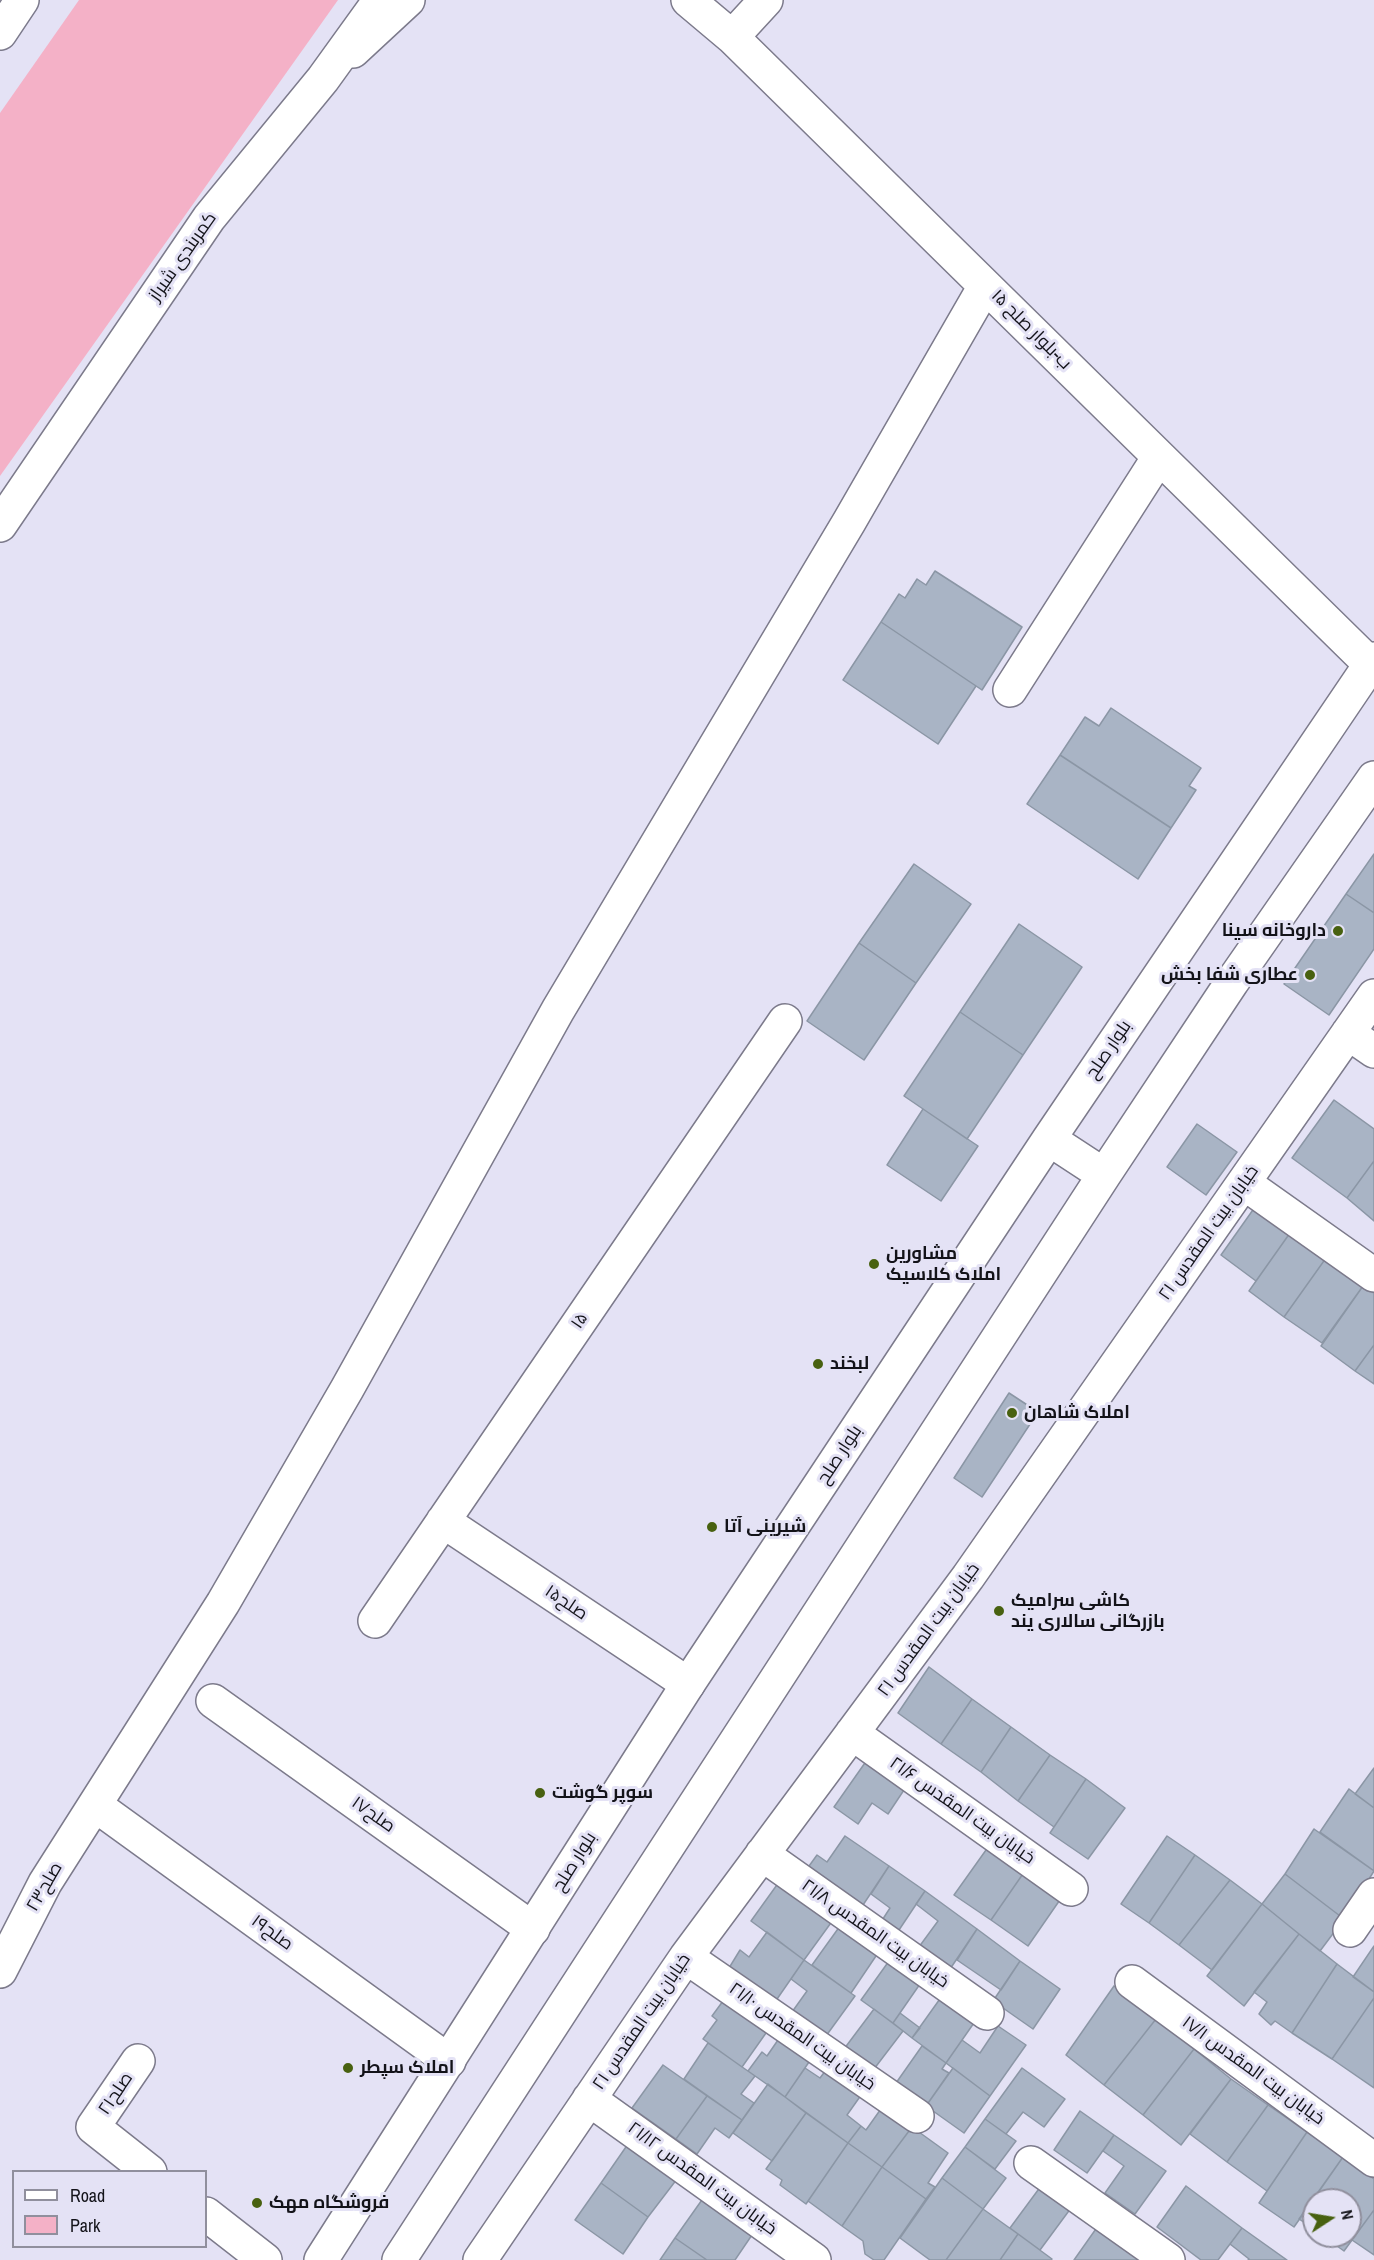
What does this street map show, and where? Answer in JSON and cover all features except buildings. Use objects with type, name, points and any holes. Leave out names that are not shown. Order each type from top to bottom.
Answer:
[{"type":"main road","points":[[0,33],[22,0]]},
{"type":"main road","name":"کمربندی شیراز","points":[[0,525],[209,218],[323,79],[380,0]]},
{"type":"main road","points":[[323,79],[408,0]]},
{"type":"main road","name":"۱۵ ب-بلوار صلح","points":[[688,0],[732,37],[1159,457],[1372,662]]},
{"type":"main road","points":[[732,37],[766,0]]},
{"type":"main road","name":"صلح۲۳","points":[[0,1971],[45,1883],[223,1603],[347,1389],[558,1010],[849,522],[985,286]]},
{"type":"main road","points":[[1010,690],[1159,457]]},
{"type":"main road","name":"بلوار صلح","points":[[321,2260],[688,1684],[1049,1139],[1372,662]]},
{"type":"main road","points":[[399,2260],[1104,1175],[1232,982],[1374,778]]},
{"type":"main road","name":"خیابان بیت المقدس ۲۱","points":[[480,2260],[686,1957],[968,1577],[1244,1183],[1361,1042],[1374,996]]},
{"type":"main road","name":"۱۵","points":[[375,1621],[785,1021]]},
{"type":"main road","points":[[1049,1139],[1104,1175]]},
{"type":"main road","points":[[1244,1183],[1374,1275]]},
{"type":"main road","name":"صلح۱۵","points":[[443,1521],[688,1684]]},
{"type":"main road","name":"صلح۱۷","points":[[213,1701],[533,1929]]},
{"type":"main road","name":"خیابان بیت المقدس ۲۱/۶","points":[[852,1733],[1071,1889]]},
{"type":"main road","name":"صلح۱۹","points":[[94,1805],[449,2061]]},
{"type":"main road","name":"خیابان بیت المقدس ۲۱/۸","points":[[762,1854],[987,2013]]},
{"type":"main road","points":[[1350,1930],[1374,1895]]},
{"type":"main road","name":"خیابان بیت المقدس ۲۱/۱۰","points":[[686,1957],[917,2116]]},
{"type":"main road","name":"خیابان بیت المقدس ۱۷/۱","points":[[1131,1982],[1374,2160]]},
{"type":"main road","name":"صلح۲۱","points":[[138,2061],[93,2127],[147,2170]]},
{"type":"main road","name":"خیابان بیت المقدس ۲۱/۱۲","points":[[589,2099],[814,2260]]},
{"type":"main road","points":[[1031,2163],[1168,2260]]},
{"type":"main road","points":[[207,2215],[265,2260]]},
{"type":"green space","points":[[79,0],[338,0],[0,476],[0,113]]},
{"type":"place","name":"داروخانه سینا","points":[[1338,931]]},
{"type":"place","name":"عطاری شفا بخش","points":[[1310,975]]},
{"type":"place","name":"مشاورین املاک کلاسیک","points":[[874,1264]]},
{"type":"place","name":"لبخند","points":[[818,1364]]},
{"type":"place","name":"املاک شاهان","points":[[1012,1413]]},
{"type":"place","name":"شیرینی آتا","points":[[712,1527]]},
{"type":"place","name":"کاشی سرامیک بازرگانی سالاری یند","points":[[999,1611]]},
{"type":"place","name":"سوپر گوشت","points":[[540,1793]]},
{"type":"place","name":"املاک سپطر","points":[[348,2068]]},
{"type":"place","name":"فروشگاه مهک","points":[[257,2203]]}]
